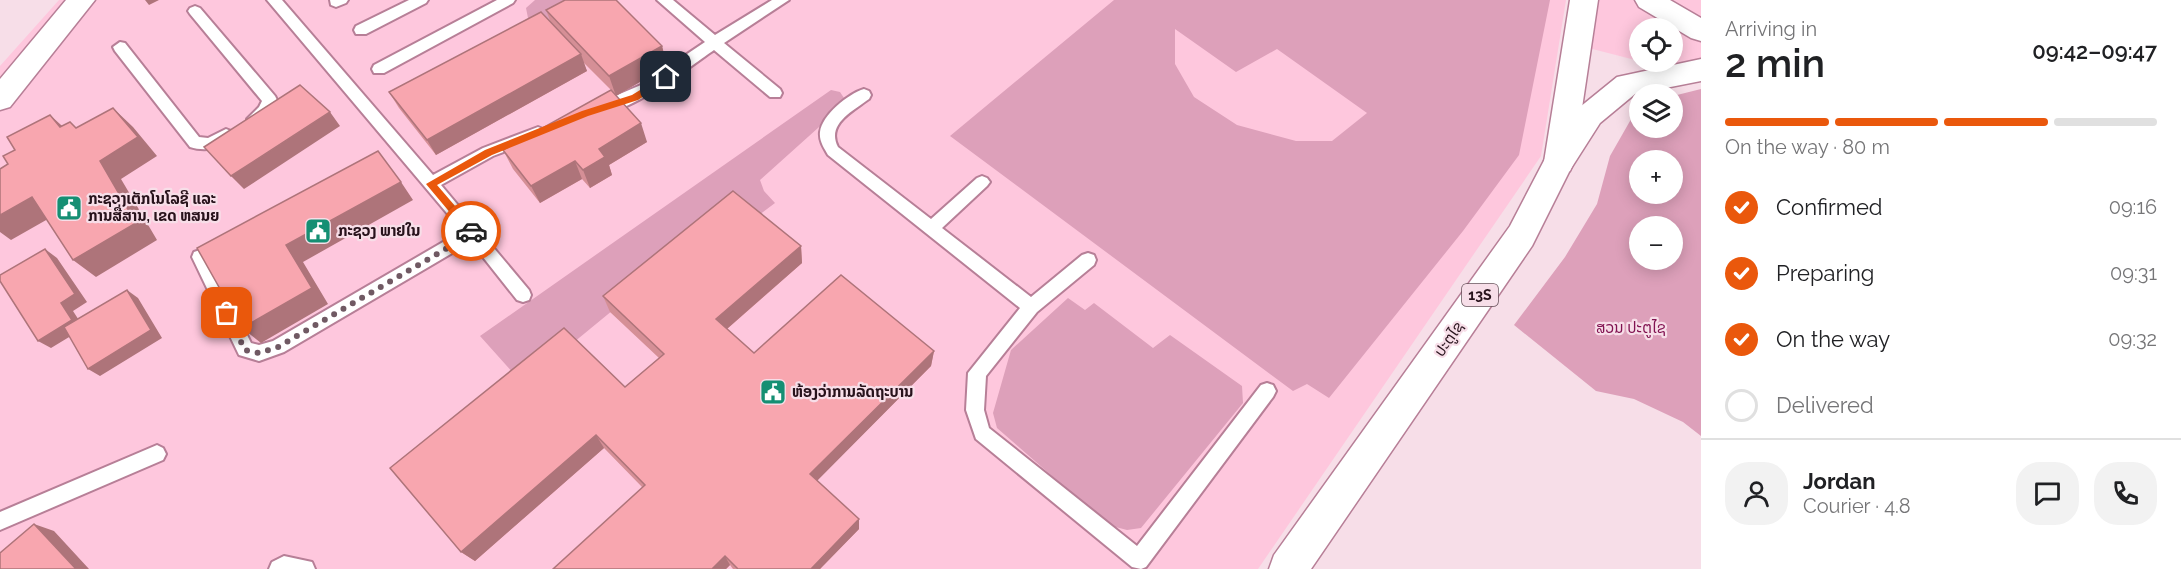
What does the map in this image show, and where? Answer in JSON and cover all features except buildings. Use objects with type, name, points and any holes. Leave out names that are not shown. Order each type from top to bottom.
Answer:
[{"type":"main road","points":[[0,99],[81,0]]},
{"type":"main road","points":[[1559,162],[1584,0]]},
{"type":"main road","points":[[1649,0],[1701,31]]},
{"type":"main road","name":"ປະຕູໄຊ","points":[[1288,569],[1521,236],[1559,162],[1590,115],[1627,85],[1701,70]]},
{"type":"lane","points":[[274,0],[523,295]]},
{"type":"lane","points":[[361,30],[421,0]]},
{"type":"lane","points":[[379,69],[507,0]]},
{"type":"lane","points":[[664,0],[775,93]]},
{"type":"lane","points":[[585,113],[635,97],[650,89],[713,43],[782,0]]},
{"type":"lane","points":[[120,47],[195,143],[210,144],[264,113],[269,107],[270,100],[195,11]]},
{"type":"lane","points":[[864,95],[829,123],[825,131],[827,142],[833,151],[1031,307]]},
{"type":"lane","points":[[430,184],[488,152],[555,126]]},
{"type":"lane","points":[[931,228],[982,182]]},
{"type":"lane","points":[[200,257],[245,350],[259,353],[278,347],[473,233]]},
{"type":"lane","points":[[1088,260],[1031,307],[977,373],[975,410],[982,433],[1135,565],[1267,392]]},
{"type":"lane","points":[[0,521],[157,454]]},
{"type":"lane","points":[[279,569],[284,566],[305,569]]},
{"type":"shaded area","points":[[59,0],[1566,0],[1541,156],[1258,569],[0,569],[0,66]]},
{"type":"shaded area","points":[[1578,0],[1701,0],[1701,76],[1683,72],[1683,18],[1629,18],[1629,58],[1577,45]]},
{"type":"green space","points":[[535,0],[594,0],[595,5],[538,29],[529,23],[526,8]]},
{"type":"green space","points":[[1114,0],[1550,0],[1519,155],[1463,231],[1329,398],[1307,384],[1293,391],[950,136]],"holes":[[[1175,29],[1236,72],[1277,49],[1367,113],[1332,141],[1296,141],[1237,125],[1194,97],[1175,64]]]},
{"type":"green space","name":"ສວນ ປະຕູໄຊ","points":[[1701,89],[1701,436],[1683,422],[1634,399],[1596,391],[1514,325],[1565,257],[1597,204],[1610,156],[1629,123],[1629,138],[1683,138],[1683,94]]},
{"type":"green space","points":[[831,90],[840,92],[844,98],[838,110],[760,180],[764,191],[775,203],[751,221],[736,209],[523,384],[480,336]]},
{"type":"green space","points":[[1068,298],[1085,310],[1094,303],[1153,348],[1170,335],[1242,386],[1243,403],[1141,528],[1127,530],[1108,525],[997,428],[993,413],[1011,350]]},
{"type":"way so far","points":[[227,313],[245,350],[259,353],[278,347],[473,233],[471,231]]},
{"type":"place","name":"ກະຊວງເຕັກໂນໂລຊີ ແລະ ການສື່ສານ, ເຂດ ຫສນຍ","points":[[69,208]]},
{"type":"place","name":"ກະຊວງ ພາຢໃນ","points":[[318,231]]},
{"type":"place","name":"ຫ້ອງວ່າການລັດຖະບານ","points":[[773,392]]},
{"type":"route","points":[[471,231],[430,184],[488,152],[585,113],[635,97],[666,77]]}]
